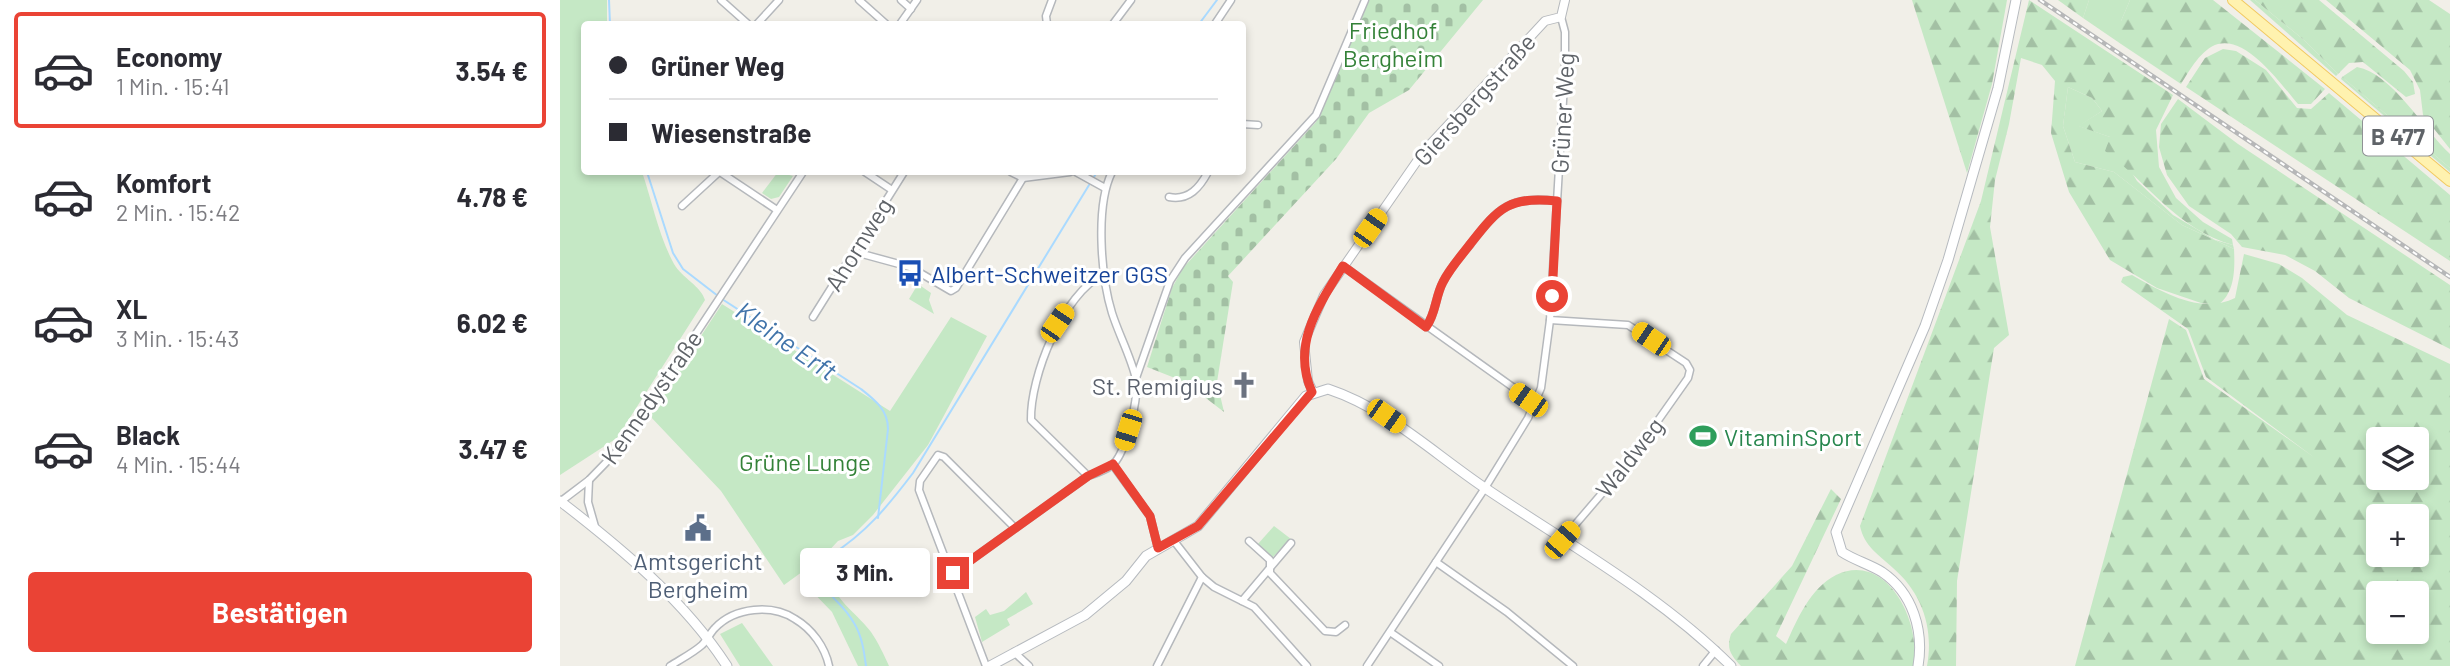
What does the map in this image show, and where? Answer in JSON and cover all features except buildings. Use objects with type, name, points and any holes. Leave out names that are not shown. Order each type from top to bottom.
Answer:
[{"type":"main road","points":[[1918,666],[1919,627],[1906,597],[1885,574],[1842,552],[1836,532],[1925,326],[1948,260],[1998,88],[2016,0]]},
{"type":"main road","name":"B 477","points":[[2233,0],[2450,181]]},
{"type":"main road","points":[[988,666],[1086,615],[1107,599],[1146,556],[1198,526],[1312,392],[1328,389],[1386,416],[1485,488],[1676,618],[1716,650],[1731,666]]},
{"type":"main road","points":[[560,501],[653,580],[707,639],[727,666]]},
{"type":"street","points":[[721,0],[745,21]]},
{"type":"street","points":[[760,21],[779,0]]},
{"type":"street","points":[[859,0],[883,21]]},
{"type":"street","points":[[901,0],[911,9]]},
{"type":"street","points":[[902,21],[917,0]]},
{"type":"street","points":[[1047,21],[1052,0]]},
{"type":"street","points":[[1115,21],[1131,0]]},
{"type":"street","points":[[1217,21],[1231,0]]},
{"type":"street","points":[[953,573],[1088,476],[1113,464],[1121,452],[1134,409],[1136,378],[1173,275],[1185,258],[1316,115],[1365,0]]},
{"type":"street","name":"Giersbergstraße","points":[[1312,392],[1308,381],[1304,342],[1312,317],[1343,266],[1442,129],[1545,21],[1561,17],[1565,0]]},
{"type":"street","name":"Grüner Weg","points":[[1367,666],[1485,488],[1535,403],[1545,368],[1550,320],[1565,44],[1561,17]]},
{"type":"street","points":[[1246,124],[1258,125]]},
{"type":"street","points":[[682,206],[717,175]]},
{"type":"street","points":[[725,175],[778,210]]},
{"type":"street","name":"Kennedystraße","points":[[560,501],[589,480],[621,447],[801,175]]},
{"type":"street","points":[[870,175],[892,190]]},
{"type":"street","name":"Ahornweg","points":[[813,317],[902,175]]},
{"type":"street","points":[[1017,175],[1023,178],[1046,175]]},
{"type":"street","points":[[1083,175],[1102,186]]},
{"type":"street","points":[[1110,175],[1102,186],[1104,274],[1111,311],[1136,378]]},
{"type":"street","points":[[1169,197],[1184,197],[1197,189],[1206,175]]},
{"type":"street","points":[[855,252],[910,267],[951,291],[956,288],[1023,178]]},
{"type":"street","points":[[1426,327],[1433,318],[1436,301],[1450,271],[1497,211],[1522,200],[1557,201]]},
{"type":"street","points":[[1343,266],[1535,403]]},
{"type":"street","points":[[1088,476],[1031,420],[1031,404],[1057,323],[1085,286],[1104,274]]},
{"type":"street","name":"Waldweg","points":[[1550,320],[1633,327],[1686,363],[1690,370],[1688,378],[1628,463],[1562,540]]},
{"type":"street","points":[[988,666],[919,489],[920,481],[938,455],[949,462],[1015,528]]},
{"type":"street","points":[[1113,464],[1150,516],[1158,548]]},
{"type":"street","name":"Kennedystraße","points":[[589,480],[588,502],[596,531]]},
{"type":"street","points":[[1174,541],[1202,577],[1214,587],[1254,607],[1307,666]]},
{"type":"street","points":[[1249,541],[1270,560],[1270,573],[1325,631],[1336,632],[1345,625]]},
{"type":"street","points":[[1242,601],[1291,543]]},
{"type":"street","points":[[1436,562],[1507,612],[1573,666]]},
{"type":"street","points":[[1157,666],[1202,577]]},
{"type":"street","points":[[670,666],[707,639],[716,626],[740,614],[765,608],[777,610],[810,630],[823,649],[829,666]]},
{"type":"street","points":[[1390,632],[1440,666]]},
{"type":"street","points":[[1703,666],[1716,650]]},
{"type":"street","points":[[1014,652],[1029,666]]},
{"type":"green space","points":[[560,0],[607,0],[607,21],[581,21],[581,175],[643,175],[660,231],[674,264],[700,290],[705,300],[617,438],[560,475]]},
{"type":"green space","name":"Friedhof Bergheim","points":[[1366,0],[1483,0],[1409,90],[1369,113],[1336,159],[1228,276],[1233,282],[1217,382],[1224,412],[1185,382],[1147,367],[1172,288],[1183,268],[1316,122]]},
{"type":"green space","points":[[1912,0],[2007,0],[1992,84],[1967,173]]},
{"type":"green space","points":[[2029,0],[2173,95],[2156,130],[2159,167],[2176,198],[2203,222],[2232,239],[2233,245],[2196,228],[2164,204],[2105,151],[2110,137],[2078,126],[2102,111],[2092,98],[2068,87],[2063,126],[2075,162],[2114,172],[2182,225],[2234,249],[2233,280],[2228,294],[2218,305],[2201,303],[2157,288],[2110,260],[2069,192],[2051,133],[2055,81],[2042,65],[2021,58],[1995,180],[1990,227],[2009,335],[1994,348],[1957,581],[1956,666],[1927,666],[1929,638],[1924,612],[1903,578],[1869,545],[1860,526],[1981,201]]},
{"type":"green space","points":[[2058,0],[2089,0],[2083,18]]},
{"type":"green space","points":[[2089,0],[2130,0],[2121,21],[2121,44],[2083,18]]},
{"type":"green space","points":[[2130,0],[2213,0],[2325,89],[2311,104],[2298,104],[2263,64],[2241,47],[2229,44],[2218,44],[2206,50],[2181,84],[2121,44],[2121,21]]},
{"type":"green space","points":[[2250,0],[2255,0],[2304,40],[2338,74],[2336,76]]},
{"type":"green space","points":[[2255,0],[2319,0],[2404,71],[2413,82],[2415,94],[2406,97],[2363,62],[2349,63],[2338,74],[2304,40]]},
{"type":"green space","points":[[2326,0],[2429,0],[2450,14],[2450,149],[2423,115],[2420,90],[2410,70]]},
{"type":"green space","points":[[2223,49],[2236,51],[2266,70],[2297,108],[2311,109],[2329,93],[2450,195],[2450,261],[2186,87],[2205,58]]},
{"type":"green space","points":[[2357,67],[2383,80],[2407,104],[2450,154],[2450,168],[2342,77]]},
{"type":"green space","points":[[2342,77],[2450,168],[2450,172],[2341,79]]},
{"type":"green space","points":[[2068,87],[2092,98],[2102,111],[2079,126],[2110,137],[2137,181],[2173,215],[2215,240],[2233,245],[2234,249],[2182,225],[2114,172],[2075,162],[2063,126]]},
{"type":"green space","points":[[2178,99],[2238,144],[2450,285],[2450,349],[2349,298],[2315,271],[2285,255],[2242,247],[2231,234],[2189,206],[2167,175],[2159,147],[2161,124]]},
{"type":"green space","points":[[776,175],[793,176],[779,197],[771,199],[762,193]]},
{"type":"green space","points":[[2244,254],[2279,264],[2302,278],[2347,315],[2450,364],[2450,666],[2075,666],[2169,319],[2186,330],[2204,379],[2315,458],[2206,377],[2188,329],[2121,282],[2123,277],[2132,275],[2182,299],[2195,303],[2222,303],[2235,298]]},
{"type":"green space","points":[[918,284],[931,293],[929,300],[934,314],[909,299]]},
{"type":"green space","name":"Grüne Lunge","points":[[722,304],[890,411],[951,317],[987,336],[928,445],[873,515],[853,535],[838,541],[824,556],[784,585],[721,491],[649,415]]},
{"type":"green space","points":[[1831,489],[1841,499],[1776,636],[1786,644],[1805,605],[1819,588],[1836,575],[1854,570],[1871,573],[1885,582],[1897,595],[1906,612],[1915,649],[1913,666],[1741,666],[1730,652],[1731,634],[1792,566]]},
{"type":"green space","points":[[1274,526],[1291,539],[1272,558],[1257,545]]},
{"type":"green space","points":[[833,564],[831,575],[836,593],[871,632],[889,666],[858,666],[832,612],[804,583]]},
{"type":"green space","points":[[1026,592],[1033,604],[1007,619],[1010,625],[982,642],[975,617],[986,609],[990,615],[1004,611]]},
{"type":"green space","points":[[742,623],[773,666],[740,666],[720,634]]},
{"type":"waterway","name":"Kleine Erft","points":[[609,0],[610,21]]},
{"type":"waterway","name":"Kleine Erft","points":[[1201,21],[1217,0]]},
{"type":"waterway","name":"Kleine Erft","points":[[648,175],[673,253],[683,269],[718,296]]},
{"type":"waterway","name":"Kleine Erft","points":[[866,666],[857,628],[828,588],[826,581],[831,555],[855,538],[876,518],[913,473],[1095,175]]},
{"type":"waterway","name":"Kleine Erft","points":[[722,299],[861,389],[880,406],[886,416],[888,429],[878,518]]},
{"type":"railway","points":[[2040,0],[2450,277]]},
{"type":"place","name":"Albert-Schweitzer GGS","points":[[910,273]]},
{"type":"place","name":"St. Remigius","points":[[1244,385]]},
{"type":"place","name":"VitaminSport","points":[[1703,436]]},
{"type":"place","name":"Amtsgericht Bergheim","points":[[698,528]]},
{"type":"route","points":[[953,573],[1088,476],[1113,464],[1150,516],[1158,548],[1183,537],[1198,526],[1312,392],[1308,381],[1304,342],[1312,317],[1343,266],[1426,327],[1433,318],[1442,283],[1497,211],[1522,200],[1557,201],[1552,296]]}]
